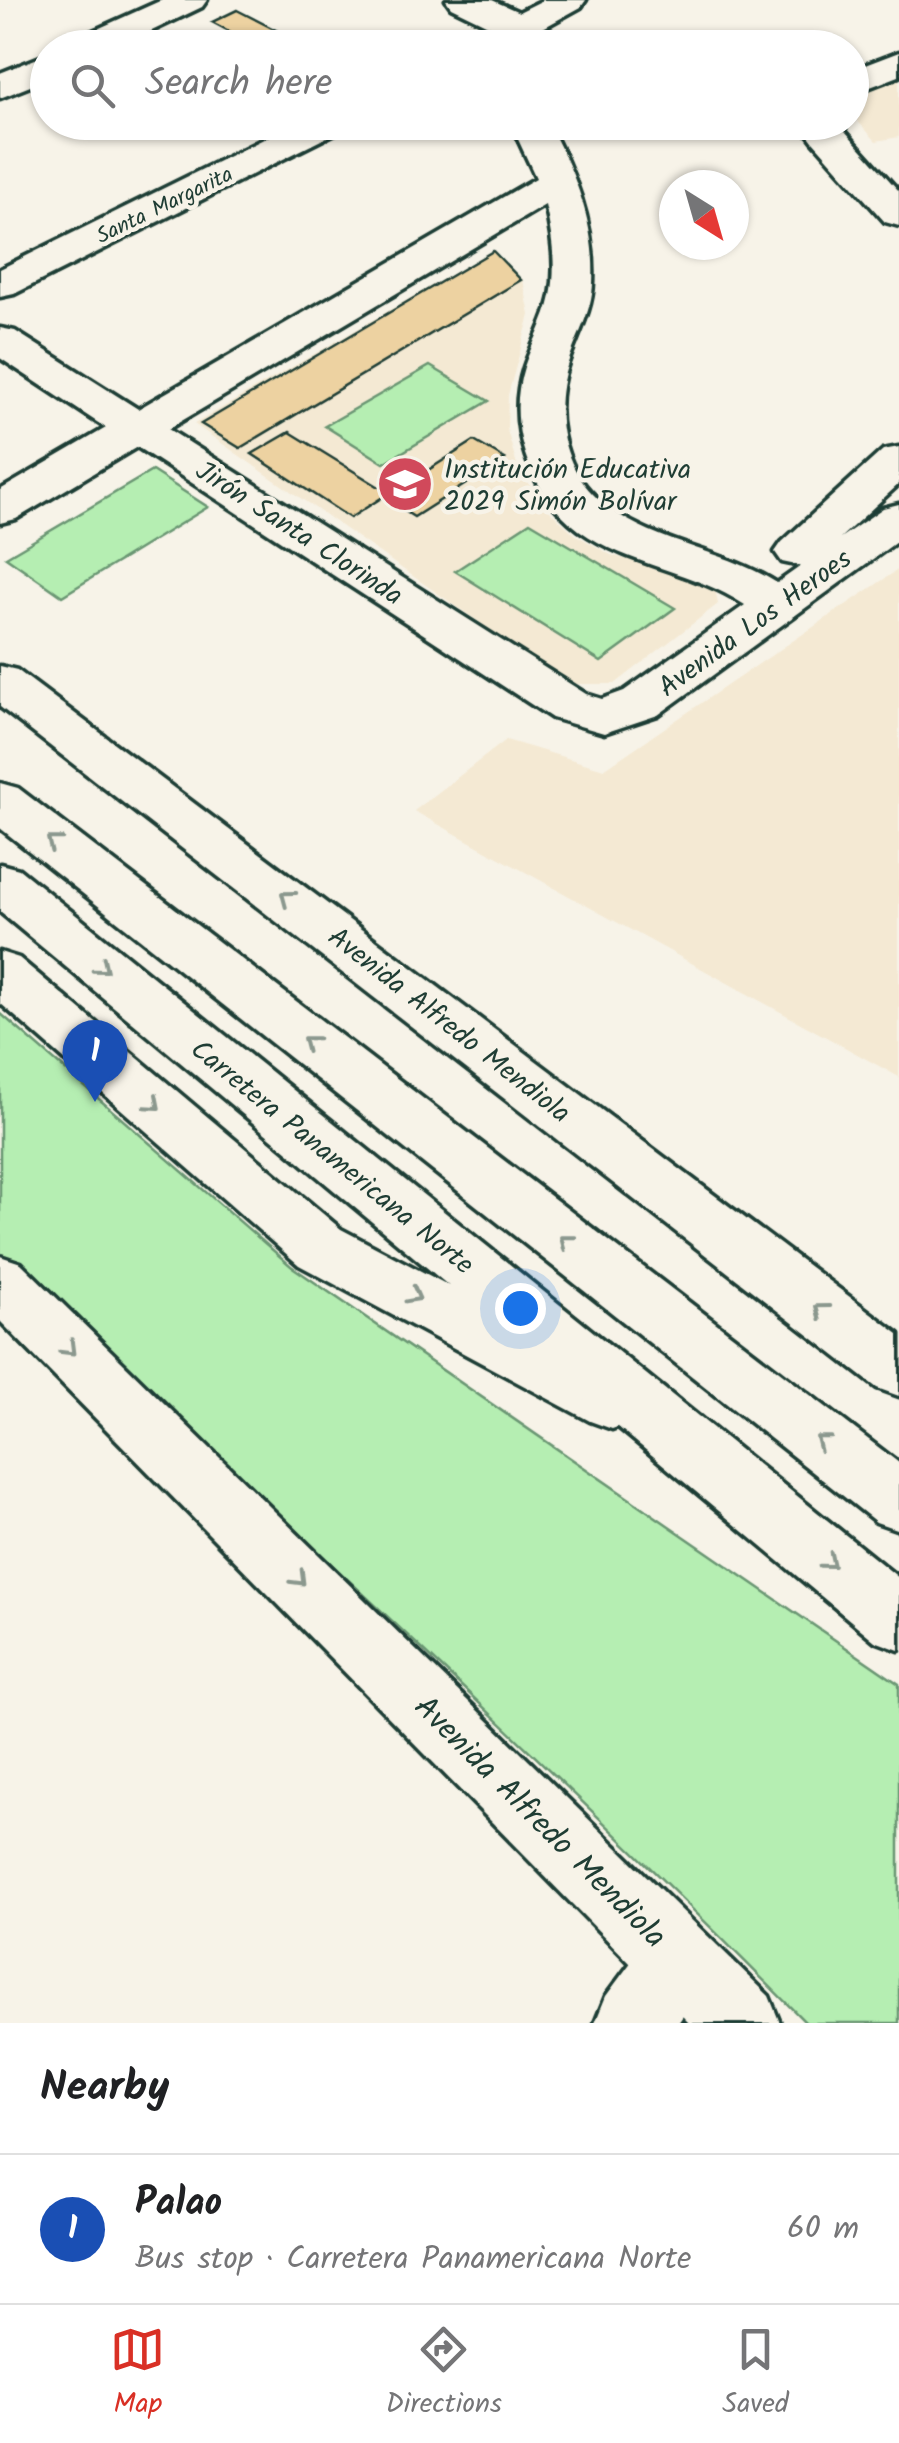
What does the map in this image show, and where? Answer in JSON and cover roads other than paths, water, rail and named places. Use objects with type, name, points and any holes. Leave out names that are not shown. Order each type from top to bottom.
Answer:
[{"type":"main road","points":[[125,30],[190,0]]},
{"type":"main road","points":[[464,0],[520,26]]},
{"type":"main road","points":[[513,30],[569,0]]},
{"type":"main road","points":[[869,76],[899,63]]},
{"type":"main road","points":[[0,87],[30,73]]},
{"type":"main road","name":"Santa Margarita","points":[[0,285],[292,140]]},
{"type":"main road","points":[[536,140],[567,216],[574,286],[544,370],[537,412],[544,450],[559,481],[580,508],[608,530],[723,572],[766,598],[837,520],[899,460]]},
{"type":"main road","points":[[832,140],[899,214]]},
{"type":"main road","points":[[0,510],[556,182]]},
{"type":"main road","name":"Jirón Santa Clorinda","points":[[0,340],[570,706],[604,716]]},
{"type":"main road","name":"Avenida Los Heroes","points":[[604,716],[641,704],[766,598],[899,518]]},
{"type":"main road","name":"Avenida Alfredo Mendiola","points":[[0,682],[346,942],[684,1207],[899,1369]]},
{"type":"main road","points":[[0,801],[899,1501]]},
{"type":"main road","name":"Carretera Panamericana Norte","points":[[0,883],[899,1619]]},
{"type":"main road","points":[[0,972],[320,1247],[672,1434]]},
{"type":"main road","name":"Avenida Alfredo Mendiola","points":[[0,1280],[742,2023]]},
{"type":"main road","points":[[633,2023],[678,1960]]},
{"type":"place","name":"Institución Educativa 2029 Simón Bolívar","points":[[405,484]]},
{"type":"place","name":"Palao","points":[[95,1102]]}]
